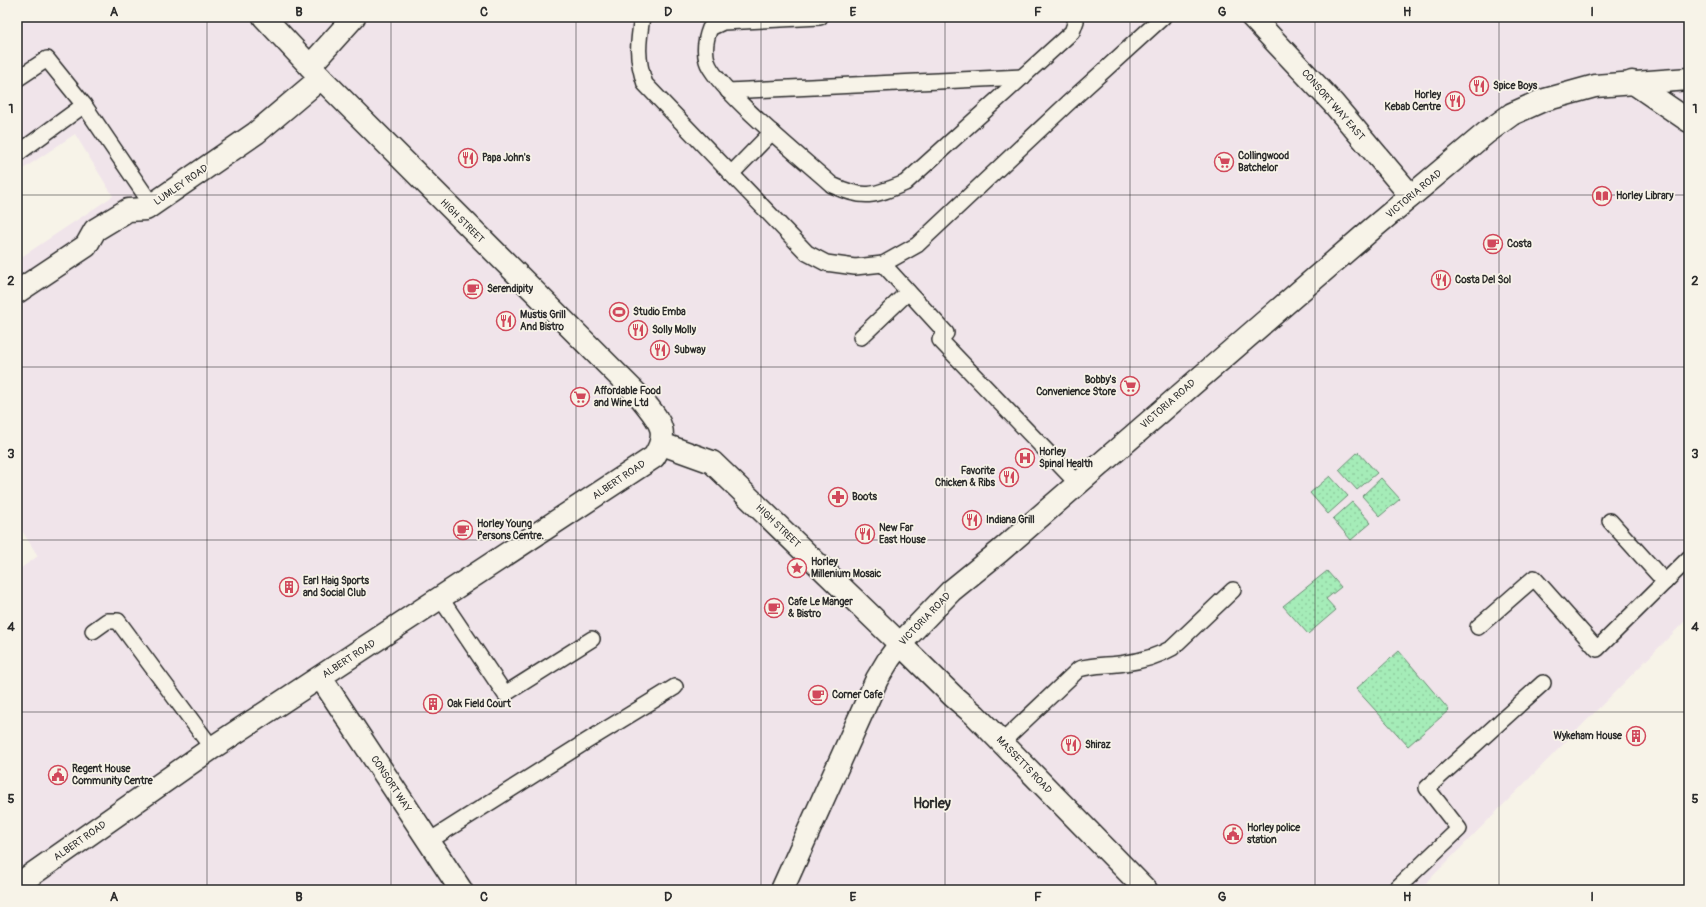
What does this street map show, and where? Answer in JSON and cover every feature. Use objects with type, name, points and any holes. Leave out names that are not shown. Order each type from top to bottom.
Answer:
[{"type":"street","name":"HIGH STREET","points":[[264,17],[316,72],[641,398],[661,434],[712,462],[900,644]]},
{"type":"street","points":[[316,72],[354,17]]},
{"type":"street","name":"CONSORT WAY EAST","points":[[1252,17],[1333,103],[1411,196]]},
{"type":"street","name":"LUMLEY ROAD","points":[[17,292],[86,246],[95,230],[128,210],[149,207],[256,133],[316,72]]},
{"type":"street","name":"VICTORIA ROAD","points":[[782,890],[877,679],[900,644],[950,591],[999,552],[1190,385],[1486,132],[1512,114],[1541,101],[1595,86],[1632,82],[1689,79]]},
{"type":"street","points":[[1632,82],[1689,121]]},
{"type":"street","name":"ALBERT ROAD","points":[[17,885],[212,748],[441,599],[654,457],[661,434]]},
{"type":"street","name":"MASSETTS ROAD","points":[[900,644],[1002,742],[1146,890]]},
{"type":"street","name":"CONSORT WAY","points":[[321,678],[461,890]]},
{"type":"lane","points":[[642,17],[637,51],[640,69],[645,84],[807,253],[826,263],[855,267],[883,264],[917,245],[1066,105],[1163,17]]},
{"type":"lane","points":[[820,17],[724,22],[710,28],[705,39],[707,62],[728,91],[832,185],[850,193],[871,196],[906,183],[1072,32],[1076,21],[1074,17]]},
{"type":"lane","points":[[17,79],[47,59],[84,105],[149,207]]},
{"type":"lane","points":[[728,91],[1023,77]]},
{"type":"lane","points":[[17,154],[84,105]]},
{"type":"lane","points":[[731,174],[772,132]]},
{"type":"lane","points":[[883,264],[946,333],[940,340],[1078,484]]},
{"type":"lane","points":[[861,336],[908,292]]},
{"type":"lane","points":[[1610,522],[1665,582]]},
{"type":"lane","points":[[1478,627],[1534,578],[1597,649],[1689,558]]},
{"type":"lane","points":[[1002,742],[1079,669],[1092,665],[1125,663],[1161,654],[1172,648],[1233,590]]},
{"type":"lane","points":[[441,599],[505,694],[592,639]]},
{"type":"lane","points":[[93,631],[108,621],[118,621],[212,748]]},
{"type":"lane","points":[[1395,890],[1459,829],[1427,788],[1543,683]]},
{"type":"lane","points":[[429,841],[675,687]]},
{"type":"shaded area","points":[[27,17],[1689,17],[1689,617],[1419,890],[17,890],[17,571],[38,556],[17,523],[17,260],[113,196],[75,134],[17,173],[17,24]]},
{"type":"green space","points":[[1358,452],[1377,473],[1357,490],[1339,470]]},
{"type":"green space","points":[[1330,476],[1348,496],[1328,514],[1310,493]]},
{"type":"green space","points":[[1381,478],[1400,499],[1380,516],[1362,496]]},
{"type":"green space","points":[[1352,502],[1371,523],[1351,540],[1333,519]]},
{"type":"green space","points":[[1327,571],[1341,587],[1326,599],[1336,610],[1308,634],[1283,606]]},
{"type":"green space","points":[[1399,651],[1449,710],[1408,746],[1356,689]]},
{"type":"place","name":"Spice Boys","points":[[1479,86]]},
{"type":"place","name":"Horley Kebab Centre","points":[[1455,101]]},
{"type":"place","name":"Papa John's","points":[[468,158]]},
{"type":"place","name":"Collingwood Batchelor","points":[[1224,162]]},
{"type":"place","name":"Horley Library","points":[[1602,196]]},
{"type":"place","name":"Costa","points":[[1493,244]]},
{"type":"place","name":"Costa Del Sol","points":[[1441,280]]},
{"type":"place","name":"Serendipity","points":[[473,289]]},
{"type":"place","name":"Studio Emba","points":[[619,312]]},
{"type":"place","name":"Mustis Grill And Bistro","points":[[506,321]]},
{"type":"place","name":"Solly Molly","points":[[638,330]]},
{"type":"place","name":"Subway","points":[[660,350]]},
{"type":"place","name":"Bobby's Convenience Store","points":[[1130,386]]},
{"type":"place","name":"Affordable Food and Wine Ltd","points":[[580,397]]},
{"type":"place","name":"Horley Spinal Health","points":[[1025,458]]},
{"type":"place","name":"Favorite Chicken & Ribs","points":[[1009,477]]},
{"type":"place","name":"Boots","points":[[838,497]]},
{"type":"place","name":"Indiana Grill","points":[[972,520]]},
{"type":"place","name":"Horley Young Persons Centre.","points":[[463,530]]},
{"type":"place","name":"New Far East House","points":[[865,534]]},
{"type":"place","name":"Horley Millenium Mosaic","points":[[797,568]]},
{"type":"place","name":"Earl Haig Sports and Social Club","points":[[289,587]]},
{"type":"place","name":"Cafe Le Manger & Bistro","points":[[774,608]]},
{"type":"place","name":"Corner Cafe","points":[[818,695]]},
{"type":"place","name":"Oak Field Court","points":[[433,704]]},
{"type":"place","name":"Wykeham House","points":[[1636,736]]},
{"type":"place","name":"Shiraz","points":[[1071,745]]},
{"type":"place","name":"Regent House Community Centre","points":[[58,775]]},
{"type":"place","name":"Horley police station","points":[[1233,834]]},
{"type":"district","name":"Horley","points":[[932,803]]}]
